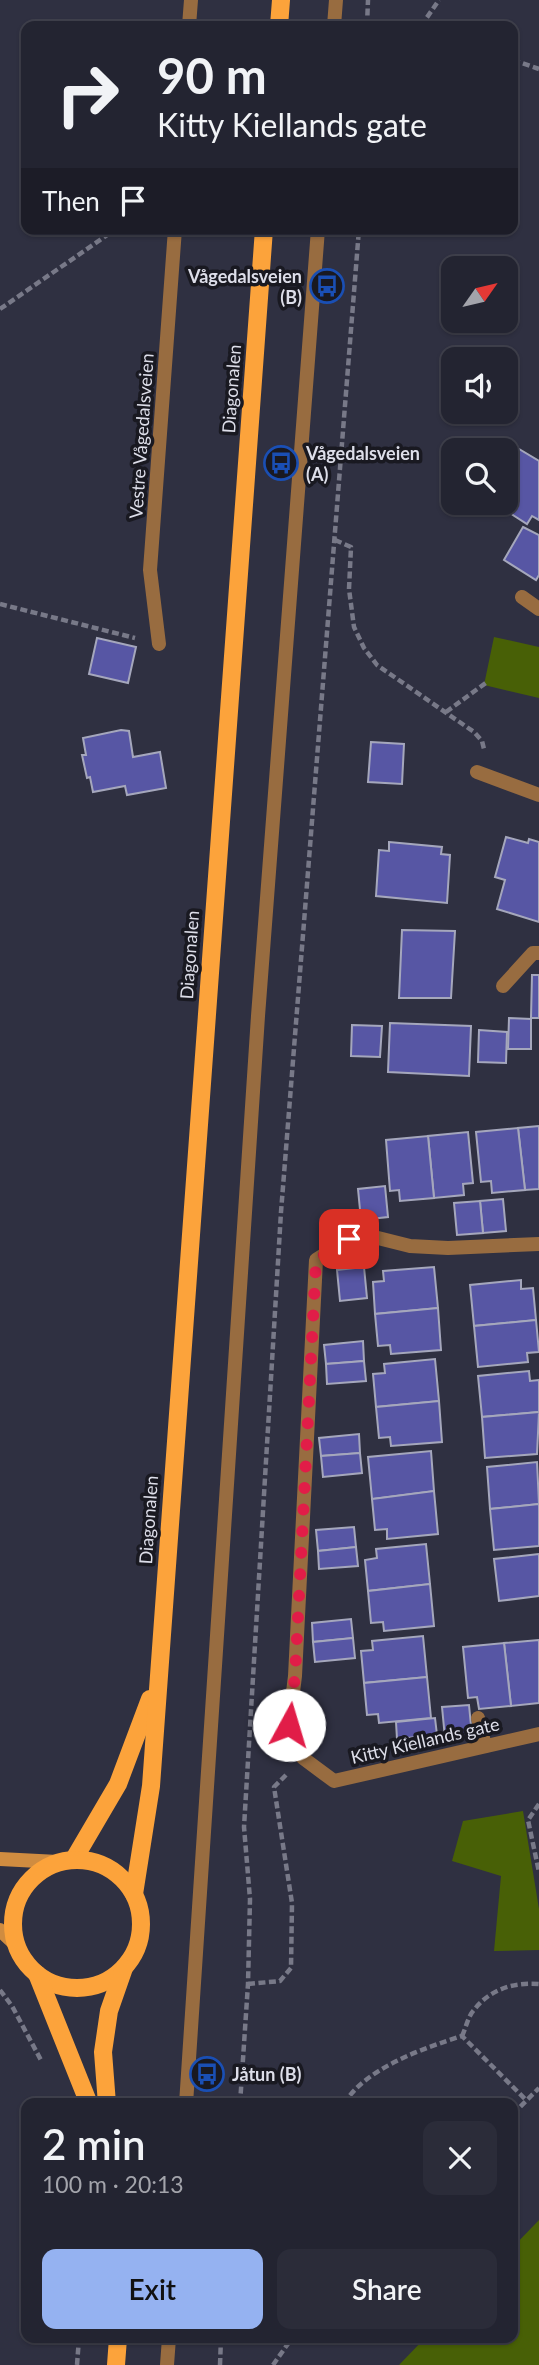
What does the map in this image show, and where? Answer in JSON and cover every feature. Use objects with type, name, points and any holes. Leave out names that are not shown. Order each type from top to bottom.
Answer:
[{"type":"main road","points":[[279,21],[281,0]]},
{"type":"main road","name":"Diagonalen","points":[[134,1894],[151,1786],[264,235]]},
{"type":"main road","name":"Diagonalen","points":[[66,1861],[118,1784],[157,1683]]},
{"type":"main road","points":[[0,1859],[90,1861],[106,1866],[122,1878],[134,1894],[140,1913],[141,1933],[135,1952],[124,1968],[109,2011],[103,2052],[107,2098]]},
{"type":"main road","points":[[66,1861],[36,1874],[20,1892],[13,1909],[12,1927],[16,1945],[24,1961],[37,1975],[52,1984],[70,1988],[90,1987],[108,1980],[124,1968]]},
{"type":"main road","points":[[0,1930],[16,1945]]},
{"type":"main road","points":[[37,1975],[87,2098]]},
{"type":"main road","points":[[116,2365],[118,2343]]},
{"type":"street","points":[[189,21],[191,0]]},
{"type":"street","points":[[334,21],[336,0]]},
{"type":"street","name":"Vestre Vågedalsveien","points":[[159,644],[150,570],[175,235]]},
{"type":"street","points":[[186,2098],[258,1016],[318,235]]},
{"type":"street","points":[[522,597],[539,609]]},
{"type":"street","points":[[477,772],[539,795]]},
{"type":"street","points":[[503,986],[533,953],[539,953]]},
{"type":"street","name":"Kitty Kiellands gate","points":[[539,1244],[448,1248],[410,1246],[374,1237],[349,1239],[316,1260],[295,1676],[289,1725],[303,1758],[334,1782],[539,1734]]},
{"type":"street","points":[[478,1718],[485,1746]]},
{"type":"street","points":[[167,2365],[169,2343]]},
{"type":"path","points":[[367,21],[368,0]]},
{"type":"path","points":[[424,21],[439,0]]},
{"type":"path","points":[[518,62],[539,69]]},
{"type":"path","points":[[0,309],[107,235]]},
{"type":"path","points":[[240,2098],[250,1899],[244,1827],[245,1800],[281,1212],[359,235]]},
{"type":"path","points":[[335,540],[351,547],[349,589],[354,627],[364,648],[377,665],[474,732],[482,741],[485,754],[477,772]]},
{"type":"path","points":[[0,604],[159,644]]},
{"type":"path","points":[[446,712],[487,682]]},
{"type":"path","points":[[248,1984],[280,1981],[291,1968],[292,1903],[274,1787],[303,1758]]},
{"type":"path","points":[[539,1804],[528,1820],[539,1872]]},
{"type":"path","points":[[347,2098],[350,2093],[390,2064],[462,2036],[473,2010],[498,1989],[523,1983],[539,1984]]},
{"type":"path","points":[[0,1990],[12,2006],[48,2073]]},
{"type":"path","points":[[462,2036],[526,2100]]},
{"type":"path","points":[[518,2109],[539,2088]]},
{"type":"path","points":[[77,2365],[79,2343]]},
{"type":"path","points":[[220,2365],[221,2343]]},
{"type":"path","points":[[273,2365],[288,2343]]},
{"type":"green space","points":[[494,637],[539,647],[539,698],[484,685]]},
{"type":"green space","points":[[523,1811],[539,1909],[539,1950],[494,1951],[501,1876],[452,1861],[463,1821]]},
{"type":"green space","points":[[539,2220],[539,2365],[399,2365],[420,2343],[518,2343],[518,2242]]},
{"type":"building","points":[[518,448],[539,461],[539,520],[532,516],[527,524],[513,515],[518,515]]},
{"type":"building","points":[[523,527],[539,535],[539,575],[536,580],[504,560]]},
{"type":"building","points":[[97,638],[136,647],[128,683],[89,674]]},
{"type":"building","points":[[121,730],[129,731],[133,757],[160,752],[166,788],[127,795],[125,786],[93,792],[82,755],[86,755],[83,738]]},
{"type":"building","points":[[371,742],[404,744],[402,784],[368,782]]},
{"type":"building","points":[[506,837],[528,843],[529,839],[539,842],[539,922],[497,909],[505,880],[495,877]]},
{"type":"building","points":[[389,842],[442,847],[441,854],[450,855],[447,903],[376,896],[379,850],[389,851]]},
{"type":"building","points":[[402,930],[455,931],[451,998],[399,998]]},
{"type":"building","points":[[532,975],[539,975],[539,1018],[531,1018]]},
{"type":"building","points":[[509,1018],[531,1019],[531,1049],[508,1049]]},
{"type":"building","points":[[390,1023],[471,1026],[469,1076],[388,1072]]},
{"type":"building","points":[[352,1025],[382,1026],[380,1057],[351,1056]]},
{"type":"building","points":[[479,1030],[507,1032],[506,1063],[478,1062]]},
{"type":"building","points":[[539,1126],[539,1189],[525,1190],[518,1128]]},
{"type":"building","points":[[518,1128],[525,1190],[492,1193],[491,1181],[481,1182],[476,1132]]},
{"type":"building","points":[[468,1132],[473,1183],[463,1184],[464,1195],[434,1198],[428,1136]]},
{"type":"building","points":[[428,1136],[434,1198],[400,1201],[399,1190],[390,1191],[386,1140]]},
{"type":"building","points":[[385,1186],[388,1217],[361,1220],[358,1189]]},
{"type":"building","points":[[503,1199],[506,1231],[483,1233],[480,1201]]},
{"type":"building","points":[[480,1201],[483,1233],[457,1235],[454,1203]]},
{"type":"building","points":[[364,1267],[367,1298],[340,1301],[337,1270]]},
{"type":"building","points":[[434,1267],[438,1308],[375,1314],[373,1282],[384,1281],[383,1271]]},
{"type":"building","points":[[521,1280],[521,1289],[533,1288],[536,1320],[474,1326],[470,1285]]},
{"type":"building","points":[[438,1308],[441,1350],[391,1354],[390,1345],[378,1346],[375,1314]]},
{"type":"building","points":[[536,1320],[539,1352],[527,1353],[528,1362],[478,1367],[474,1326]]},
{"type":"building","points":[[363,1341],[364,1361],[326,1364],[324,1345]]},
{"type":"building","points":[[435,1359],[439,1401],[376,1407],[373,1374],[385,1373],[384,1364]]},
{"type":"building","points":[[364,1361],[366,1381],[327,1384],[326,1364]]},
{"type":"building","points":[[529,1371],[530,1381],[539,1380],[539,1412],[482,1417],[478,1376]]},
{"type":"building","points":[[439,1401],[442,1442],[391,1446],[390,1437],[379,1438],[376,1407]]},
{"type":"building","points":[[539,1412],[537,1454],[485,1458],[482,1417]]},
{"type":"building","points":[[359,1434],[360,1453],[321,1456],[319,1438]]},
{"type":"building","points":[[431,1451],[434,1491],[372,1499],[368,1457]]},
{"type":"building","points":[[360,1453],[362,1473],[323,1477],[321,1456]]},
{"type":"building","points":[[537,1462],[539,1504],[490,1509],[487,1467]]},
{"type":"building","points":[[434,1491],[438,1534],[387,1539],[387,1529],[375,1530],[372,1499]]},
{"type":"building","points":[[539,1504],[539,1546],[494,1550],[490,1509]]},
{"type":"building","points":[[354,1527],[356,1547],[318,1551],[316,1530]]},
{"type":"building","points":[[426,1544],[430,1584],[368,1591],[365,1560],[377,1558],[376,1549]]},
{"type":"building","points":[[356,1547],[358,1566],[319,1569],[318,1551]]},
{"type":"building","points":[[539,1554],[539,1596],[499,1601],[494,1559]]},
{"type":"building","points":[[430,1584],[434,1626],[384,1631],[383,1622],[371,1623],[368,1591]]},
{"type":"building","points":[[351,1619],[353,1638],[313,1642],[312,1623]]},
{"type":"building","points":[[423,1636],[427,1677],[364,1683],[361,1651],[373,1650],[372,1641]]},
{"type":"building","points":[[353,1638],[355,1658],[315,1662],[313,1642]]},
{"type":"building","points":[[539,1640],[539,1703],[511,1706],[504,1643]]},
{"type":"building","points":[[504,1643],[511,1706],[479,1709],[477,1697],[468,1698],[463,1647]]},
{"type":"building","points":[[427,1677],[431,1718],[379,1723],[378,1714],[367,1715],[364,1683]]},
{"type":"building","points":[[469,1705],[472,1736],[445,1738],[442,1707]]},
{"type":"building","points":[[435,1718],[437,1735],[397,1739],[396,1722]]},
{"type":"place","name":"Vågedalsveien (B)","points":[[327,286]]},
{"type":"place","name":"Vågedalsveien (A)","points":[[281,463]]},
{"type":"place","name":"Jåtun (B)","points":[[207,2074]]},
{"type":"route","points":[[289,1725],[295,1676],[316,1260],[349,1239]]}]
